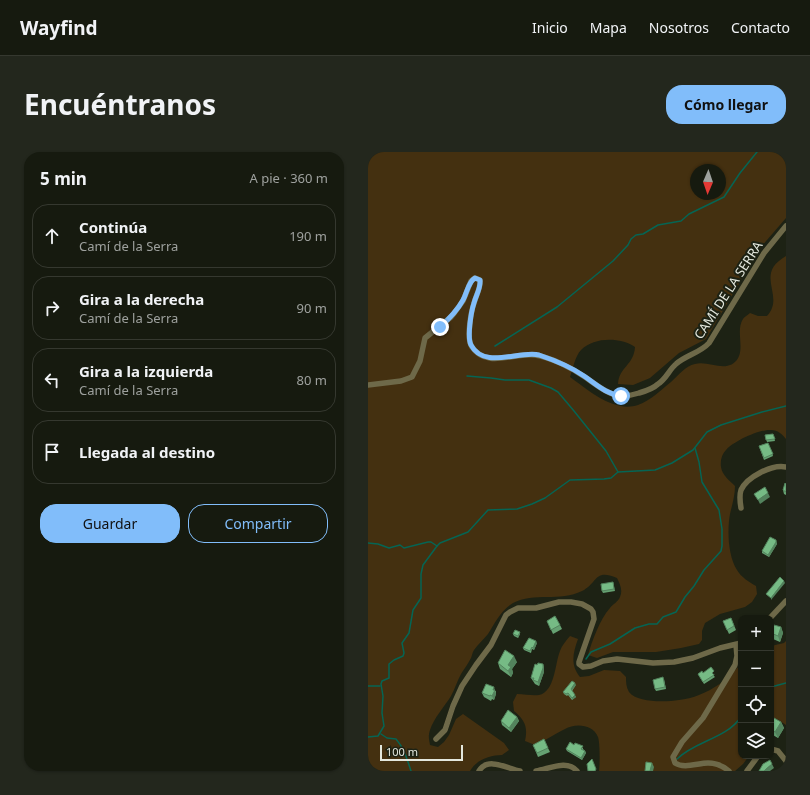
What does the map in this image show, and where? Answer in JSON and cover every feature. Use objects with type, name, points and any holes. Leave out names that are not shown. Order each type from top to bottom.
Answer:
[{"type":"street","name":"CAMÍ DE LA SERRA","points":[[368,385],[401,381],[412,377],[420,361],[425,338],[451,317],[463,300],[471,281],[475,278],[480,280],[480,286],[473,308],[469,337],[471,346],[479,353],[504,359],[526,354],[540,356],[573,370],[602,390],[612,394],[625,396],[644,392],[662,382],[675,364],[706,346],[764,253],[786,226]]},
{"type":"street","points":[[741,508],[740,492],[747,480],[772,468],[780,466],[786,467]]},
{"type":"street","points":[[773,615],[786,601]]},
{"type":"street","points":[[436,739],[445,730],[452,706],[462,686],[491,645],[506,616],[514,610],[536,608],[565,602],[577,603],[590,609],[593,612],[594,619],[579,662],[582,667],[587,668],[603,661],[617,659],[653,663],[674,662],[693,658],[720,648],[738,644],[735,665],[703,718],[682,742],[673,757],[676,763],[681,766],[713,763],[722,766],[729,771]]},
{"type":"street","points":[[774,749],[778,750],[786,762]]},
{"type":"street","points":[[746,771],[756,759]]},
{"type":"street","points":[[479,771],[484,766],[493,763],[520,771]]},
{"type":"street","points":[[536,771],[565,764],[573,767],[577,771]]},
{"type":"shaded area","points":[[368,152],[786,152],[786,218],[761,247],[706,339],[679,353],[650,378],[633,385],[618,384],[621,374],[632,358],[635,347],[622,341],[600,341],[586,346],[581,350],[576,359],[570,377],[602,399],[620,406],[629,407],[638,405],[652,398],[691,365],[700,363],[727,366],[732,364],[739,357],[740,329],[744,318],[750,313],[758,316],[767,316],[772,308],[773,300],[770,278],[772,270],[776,263],[786,256],[786,439],[783,435],[773,430],[760,431],[741,439],[726,450],[723,453],[721,462],[723,473],[735,486],[729,520],[730,550],[732,558],[739,573],[756,586],[757,594],[752,602],[745,607],[720,614],[705,623],[702,631],[702,640],[699,644],[656,652],[613,652],[597,658],[588,655],[594,637],[603,618],[620,597],[621,589],[617,578],[610,575],[604,575],[597,578],[587,588],[574,594],[530,598],[513,603],[502,613],[488,634],[474,650],[451,696],[434,721],[430,730],[430,745],[438,747],[449,735],[456,719],[463,714],[504,743],[509,750],[502,755],[488,757],[480,761],[470,771],[368,771]]},
{"type":"shaded area","points":[[570,636],[578,639],[573,659],[575,668],[580,677],[589,676],[604,670],[620,671],[626,677],[629,692],[633,696],[652,701],[673,701],[700,695],[721,683],[738,667],[738,759],[747,759],[735,771],[599,771],[600,754],[598,737],[592,729],[588,727],[579,725],[569,727],[535,745],[525,741],[525,724],[514,711],[513,702],[517,694],[539,695],[548,689],[554,676],[558,656],[564,643]]},
{"type":"shaded area","points":[[786,641],[786,725],[777,719],[774,720],[774,645],[784,643]]},
{"type":"building","points":[[773,434],[775,439],[766,440],[765,435]]},
{"type":"building","points":[[768,443],[773,454],[764,458],[759,446]]},
{"type":"building","points":[[785,483],[786,484],[786,492],[783,490]]},
{"type":"building","points":[[765,487],[768,493],[758,500],[754,494]]},
{"type":"building","points":[[770,537],[776,540],[776,542],[768,555],[762,551]]},
{"type":"building","points":[[780,577],[784,581],[771,598],[766,594]]},
{"type":"building","points":[[613,582],[614,589],[602,591],[601,584]]},
{"type":"building","points":[[555,616],[560,625],[551,630],[547,621]]},
{"type":"building","points":[[731,618],[734,626],[727,630],[723,621]]},
{"type":"building","points":[[774,625],[781,627],[778,636],[774,634]]},
{"type":"building","points":[[515,630],[520,632],[518,636],[513,634]]},
{"type":"building","points":[[529,638],[536,641],[530,651],[523,648]]},
{"type":"building","points":[[505,650],[514,656],[508,665],[511,667],[508,671],[498,663]]},
{"type":"building","points":[[538,663],[543,664],[543,668],[538,682],[533,680],[534,678],[531,678],[535,664],[537,665]]},
{"type":"building","points":[[711,667],[714,671],[712,673],[714,675],[703,682],[698,674],[702,671],[703,673]]},
{"type":"building","points":[[663,677],[665,687],[655,689],[653,680]]},
{"type":"building","points":[[572,681],[575,683],[571,689],[575,695],[572,698],[568,693],[566,694],[563,692]]},
{"type":"building","points":[[486,684],[494,687],[493,690],[495,690],[492,696],[482,693]]},
{"type":"building","points":[[508,710],[517,717],[509,728],[501,721]]},
{"type":"building","points":[[774,718],[781,722],[775,732],[774,731]]},
{"type":"building","points":[[544,739],[548,748],[537,753],[533,745]]},
{"type":"building","points":[[570,742],[574,745],[575,743],[583,746],[581,749],[585,751],[581,758],[566,749]]},
{"type":"building","points":[[592,759],[596,769],[595,771],[588,771],[587,764]]},
{"type":"building","points":[[770,760],[772,764],[764,771],[759,771],[763,764]]},
{"type":"building","points":[[646,762],[652,763],[650,771],[645,771]]},
{"type":"waterway","points":[[495,346],[557,307],[613,261],[636,235],[643,234],[658,225],[681,221],[689,214],[724,197],[740,173],[757,152]]},
{"type":"waterway","points":[[467,376],[505,380],[529,380],[558,392],[606,451],[618,472]]},
{"type":"waterway","points":[[368,737],[378,736],[384,726],[381,684],[382,681],[389,678],[389,664],[403,656],[404,653],[402,643],[409,633],[413,610],[421,598],[421,574],[423,565],[440,543],[468,532],[488,510],[517,509],[532,504],[545,498],[570,480],[604,479],[611,478],[618,472],[655,470],[672,463],[693,450],[707,432],[721,425],[786,406]]},
{"type":"waterway","points":[[586,659],[591,652],[610,644],[635,628],[649,624],[657,624],[663,617],[676,612],[704,570],[721,551],[722,529],[719,510],[702,482],[695,448]]},
{"type":"waterway","points":[[368,543],[378,544],[389,548],[400,545],[404,548],[428,542],[431,542],[437,546]]},
{"type":"waterway","points":[[774,686],[786,683]]},
{"type":"waterway","points":[[368,686],[380,686]]},
{"type":"waterway","points":[[677,759],[692,748],[727,730],[738,720]]},
{"type":"waterway","points":[[381,734],[387,738],[396,739],[399,742],[407,758],[411,771]]},
{"type":"route","points":[[440,327],[451,317],[466,296],[471,281],[478,278],[480,280],[480,286],[474,303],[469,337],[471,346],[475,350],[483,356],[504,359],[526,354],[534,354],[573,370],[584,376],[602,390],[617,396],[621,396]]}]
